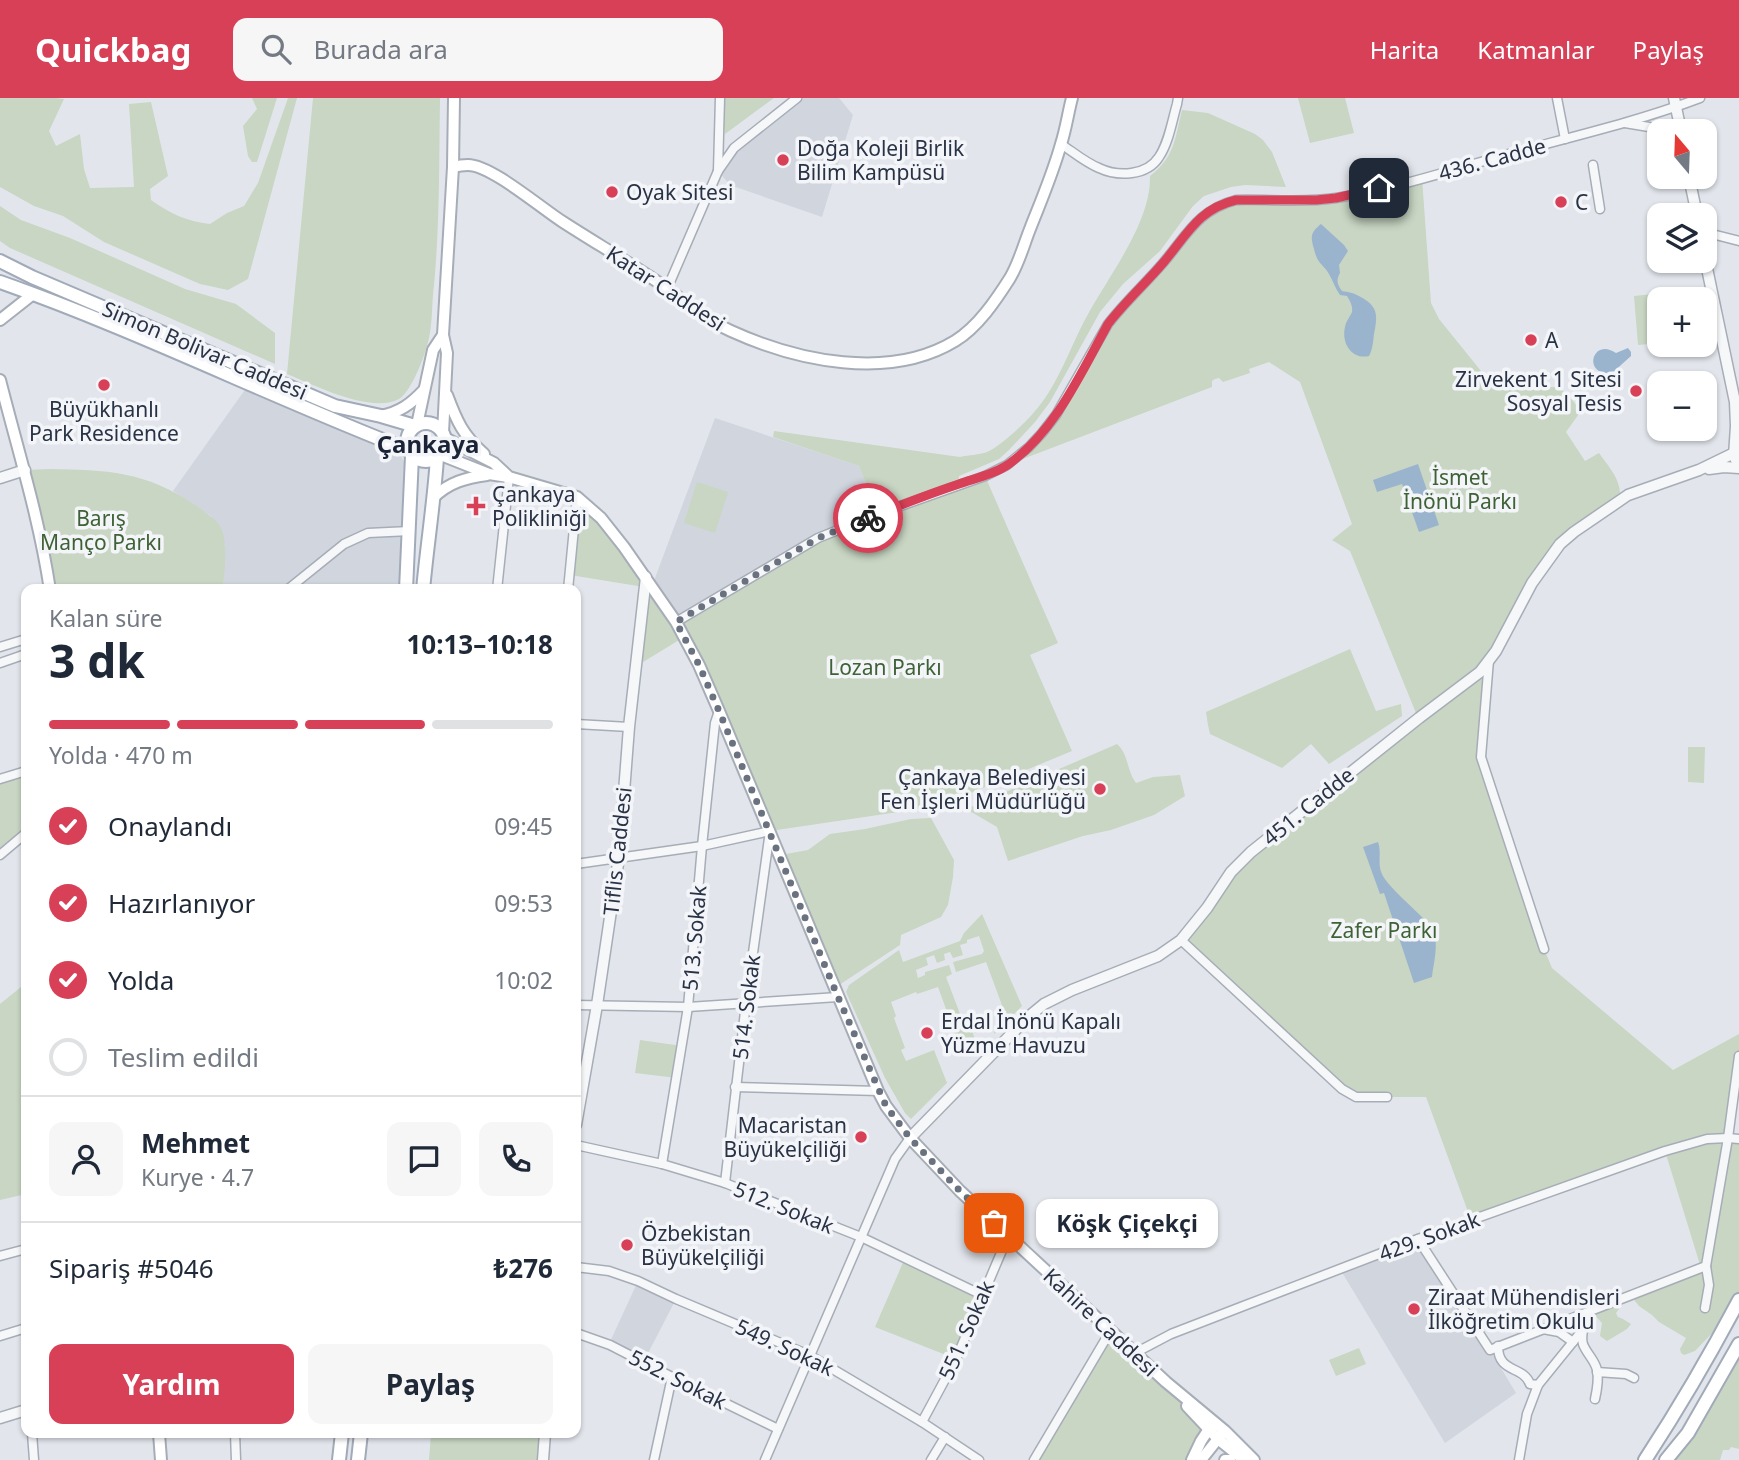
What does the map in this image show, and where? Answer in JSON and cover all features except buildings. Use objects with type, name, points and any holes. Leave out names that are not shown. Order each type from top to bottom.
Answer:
[{"type":"main road","points":[[425,584],[439,456],[446,444],[447,353],[443,335],[453,167],[454,98]]},
{"type":"main road","name":"Katar Caddesi","points":[[453,167],[470,165],[488,171],[667,289],[698,313],[729,331],[798,354],[838,362],[869,364],[928,354],[956,340],[976,323],[995,300],[1012,275],[1061,144],[1072,98]]},
{"type":"main road","name":"Simon Bolivar Caddesi","points":[[0,261],[335,406],[381,415],[416,426]]},
{"type":"main road","name":"Simon Bolivar Caddesi","points":[[0,282],[200,361],[410,453]]},
{"type":"main road","points":[[0,320],[33,294]]},
{"type":"main road","points":[[406,584],[411,489],[407,439],[416,426],[433,350],[443,335]]},
{"type":"main road","points":[[0,380],[40,532],[49,584]]},
{"type":"main road","points":[[381,415],[400,410],[426,388]]},
{"type":"main road","points":[[445,390],[460,428],[492,469]]},
{"type":"main road","points":[[416,426],[429,423],[439,428],[444,435],[492,469]]},
{"type":"main road","points":[[410,453],[424,461],[439,456],[492,469]]},
{"type":"main road","points":[[434,495],[456,481],[492,469]]},
{"type":"main road","name":"Kahire Caddesi","points":[[492,469],[509,477],[577,497],[601,518],[676,622],[719,711],[878,1091],[895,1119],[960,1191],[1212,1425],[1244,1460]]},
{"type":"main road","points":[[411,489],[419,484],[426,484],[434,495]]},
{"type":"main road","points":[[1645,1460],[1671,1421],[1739,1300]]},
{"type":"main road","points":[[1666,1460],[1688,1433],[1739,1344]]},
{"type":"main road","points":[[1192,1460],[1212,1425]]},
{"type":"main road","points":[[1201,1460],[1222,1435]]},
{"type":"main road","name":"Kahire Caddesi","points":[[1222,1435],[1254,1460]]},
{"type":"main road","points":[[159,1438],[161,1460]]},
{"type":"main road","points":[[339,1460],[341,1438]]},
{"type":"main road","points":[[358,1460],[360,1438]]},
{"type":"street","points":[[718,171],[720,98]]},
{"type":"street","points":[[667,289],[718,171],[734,148],[797,98]]},
{"type":"street","points":[[1061,144],[1099,169],[1121,174],[1144,170],[1154,164],[1161,155],[1178,98]]},
{"type":"street","points":[[1557,98],[1565,139]]},
{"type":"street","name":"436. Cadde","points":[[676,622],[818,538],[985,476],[1007,465],[1042,433],[1056,415],[1118,310],[1163,263],[1195,222],[1203,214],[1224,203],[1236,200],[1336,198],[1565,139],[1623,123],[1675,103],[1700,98]]},
{"type":"street","points":[[1623,123],[1647,127]]},
{"type":"street","points":[[1593,165],[1600,209]]},
{"type":"street","points":[[1717,235],[1739,241]]},
{"type":"street","points":[[1699,470],[1739,467],[1735,460],[1737,406],[1708,273]]},
{"type":"street","points":[[1699,470],[1736,449]]},
{"type":"street","points":[[0,478],[25,470]]},
{"type":"street","name":"451. Cadde","points":[[910,1138],[1027,1017],[1044,1004],[1072,990],[1158,956],[1181,940],[1231,872],[1251,852],[1480,672],[1496,651],[1532,583],[1560,544],[1574,532],[1628,495],[1699,470]]},
{"type":"street","points":[[498,584],[509,477]]},
{"type":"street","points":[[569,584],[577,497]]},
{"type":"street","points":[[294,584],[344,544],[368,533],[410,531]]},
{"type":"street","name":"Tiflis Caddesi","points":[[581,1097],[619,858],[629,727],[646,577]]},
{"type":"street","points":[[0,647],[21,641]]},
{"type":"street","points":[[0,663],[21,656]]},
{"type":"street","points":[[1489,660],[1481,757],[1544,949]]},
{"type":"street","name":"513. Sokak","points":[[662,1164],[688,1007],[702,846],[715,723],[719,711]]},
{"type":"street","points":[[581,724],[629,727]]},
{"type":"street","points":[[0,779],[21,773]]},
{"type":"street","points":[[581,863],[702,846],[770,831]]},
{"type":"street","name":"514. Sokak","points":[[725,1183],[735,1087],[770,831]]},
{"type":"street","points":[[0,855],[21,838]]},
{"type":"street","points":[[1181,940],[1342,1089],[1356,1097],[1387,1097]]},
{"type":"street","points":[[581,1005],[688,1007],[838,997]]},
{"type":"street","points":[[1705,1307],[1709,1285],[1706,1266],[1739,1056]]},
{"type":"street","points":[[735,1087],[878,1091]]},
{"type":"street","points":[[765,1460],[895,1159],[910,1138]]},
{"type":"street","name":"429. Sokak","points":[[1135,1353],[1171,1334],[1418,1239],[1686,1144],[1714,1138],[1739,1139]]},
{"type":"street","name":"512. Sokak","points":[[581,1145],[662,1164],[725,1183],[861,1237],[982,1295]]},
{"type":"street","name":"551. Sokak","points":[[922,1422],[956,1359],[1003,1248],[1011,1239]]},
{"type":"street","points":[[1418,1239],[1490,1350],[1706,1266]]},
{"type":"street","points":[[0,1256],[21,1250]]},
{"type":"street","name":"549. Sokak","points":[[581,1267],[609,1271],[638,1281],[809,1355],[922,1422],[979,1460]]},
{"type":"street","points":[[1591,1311],[1584,1327],[1584,1344],[1597,1372],[1595,1399]]},
{"type":"street","points":[[1519,1460],[1527,1414],[1538,1385],[1584,1327]]},
{"type":"street","points":[[1543,1329],[1559,1332],[1573,1342]]},
{"type":"street","points":[[0,1336],[21,1330]]},
{"type":"street","points":[[1034,1460],[1111,1330]]},
{"type":"street","name":"552. Sokak","points":[[581,1335],[610,1345],[778,1429]]},
{"type":"street","points":[[1498,1346],[1498,1354],[1507,1367],[1527,1376],[1530,1384],[1538,1385]]},
{"type":"street","points":[[1597,1372],[1626,1374],[1634,1378]]},
{"type":"street","points":[[654,1460],[672,1377]]},
{"type":"street","points":[[0,1418],[21,1412]]},
{"type":"street","points":[[931,1460],[945,1437]]},
{"type":"street","points":[[32,1438],[34,1460]]},
{"type":"street","points":[[235,1438],[236,1460]]},
{"type":"street","points":[[543,1460],[545,1438]]},
{"type":"shaded area","name":"Doğa Koleji Birlik Bilim Kampüsü","points":[[797,98],[839,98],[853,115],[822,217],[730,185],[718,171],[734,148]]},
{"type":"shaded area","points":[[254,377],[319,405],[332,418],[383,440],[401,456],[406,465],[406,584],[223,584],[225,545],[211,516],[173,491]]},
{"type":"shaded area","points":[[715,418],[859,466],[878,514],[676,622],[652,586]]},
{"type":"shaded area","name":"Ziraat Mühendisleri İlköğretim Okulu","points":[[1418,1239],[1516,1393],[1445,1443],[1340,1269]]},
{"type":"shaded area","points":[[638,1281],[676,1299],[644,1361],[609,1344]]},
{"type":"green space","points":[[0,98],[64,99],[49,131],[56,146],[80,134],[84,169],[90,188],[134,187],[129,104],[151,102],[168,176],[150,189],[151,200],[179,216],[210,224],[244,206],[258,183],[288,98],[297,98],[248,279],[228,290],[200,284],[104,242],[63,216],[34,206],[0,187]]},
{"type":"green space","points":[[252,98],[277,98],[257,162],[252,162],[248,156],[243,126],[257,109]]},
{"type":"green space","points":[[313,98],[440,98],[438,222],[430,333],[422,362],[409,388],[399,399],[387,403],[358,401],[287,374]]},
{"type":"green space","points":[[725,98],[774,98],[725,134]]},
{"type":"green space","points":[[1298,98],[1345,98],[1354,133],[1310,143]]},
{"type":"green space","name":"Lozan Parkı","points":[[1182,110],[1208,113],[1255,134],[1272,152],[1286,187],[1245,185],[1204,196],[1193,206],[1160,251],[1123,284],[1100,312],[1050,402],[1035,422],[999,459],[959,476],[958,484],[985,476],[1058,643],[1030,655],[1072,751],[939,806],[770,831],[684,637],[635,667],[644,587],[570,575],[577,497],[601,518],[676,622],[818,538],[878,514],[859,466],[773,437],[774,431],[960,457],[993,449],[1036,410],[1064,365],[1087,316],[1136,230],[1144,212],[1150,176],[1165,162],[1169,154]]},
{"type":"green space","points":[[1422,178],[1431,303],[1439,319],[1481,371],[1496,383],[1514,387],[1554,387],[1569,396],[1581,411],[1566,432],[1585,461],[1599,453],[1613,473],[1620,490],[1620,496],[1559,545],[1489,660],[1481,757],[1552,968],[1673,1070],[1739,1034],[1739,1056],[1728,1137],[1739,1139],[1739,1300],[1695,1351],[1684,1355],[1680,1349],[1686,1338],[1659,1322],[1630,1295],[1701,1268],[1665,1151],[1471,1220],[1426,1097],[1356,1097],[1181,940],[1231,872],[1418,718],[1350,551],[1332,540],[1352,524],[1300,382],[1269,362],[1249,369],[1250,373],[1223,382],[1219,378],[1215,379],[1212,381],[1212,387],[1007,465],[1042,433],[1108,324],[1195,222],[1224,203],[1316,200]]},
{"type":"green space","points":[[0,206],[21,220],[70,238],[185,289],[236,304],[275,333],[275,364],[10,248],[0,241]]},
{"type":"green space","points":[[1647,295],[1647,344],[1638,345],[1634,296]]},
{"type":"green space","name":"Barış Manço Parkı","points":[[25,470],[108,472],[142,479],[177,494],[203,510],[220,526],[225,552],[223,584],[49,584]]},
{"type":"green space","points":[[697,482],[728,492],[715,533],[684,523]]},
{"type":"green space","points":[[1350,649],[1376,711],[1401,704],[1402,716],[1329,764],[1311,744],[1282,768],[1210,734],[1206,712]]},
{"type":"green space","points":[[1117,744],[1124,753],[1136,783],[1153,777],[1180,775],[1185,796],[1154,815],[1008,861],[997,827],[968,810],[971,807]]},
{"type":"green space","points":[[1688,747],[1705,747],[1704,783],[1688,782]]},
{"type":"green space","points":[[21,773],[21,835],[0,855],[0,779]]},
{"type":"green space","points":[[931,818],[954,860],[948,905],[941,917],[901,935],[900,945],[839,985],[786,854],[808,850],[830,834],[911,819]]},
{"type":"green space","points":[[982,914],[1022,1006],[994,1034],[996,1026],[1006,1016],[986,962],[956,972],[953,962],[982,954],[984,951],[979,936],[960,945],[963,955],[953,958],[950,952],[944,954],[945,960],[937,963],[934,955],[926,958],[928,965],[916,970],[918,978],[925,975],[925,972],[949,965],[952,974],[946,977],[967,1032],[972,1030],[975,1040],[962,1045],[961,1041],[958,1042],[938,987],[891,1002],[905,1048],[901,1050],[906,1061],[934,1050],[947,1083],[911,1119],[885,1078],[846,992],[849,985],[899,950],[903,962],[960,941]]},
{"type":"green space","points":[[21,987],[21,1195],[0,1200],[0,1004]]},
{"type":"green space","points":[[640,1040],[682,1046],[677,1078],[635,1073]]},
{"type":"green space","points":[[905,1258],[982,1295],[956,1359],[875,1327]]},
{"type":"green space","points":[[1622,1300],[1616,1313],[1631,1324],[1607,1341],[1600,1336],[1602,1323],[1591,1311]]},
{"type":"green space","points":[[1111,1330],[1166,1382],[1209,1429],[1192,1460],[1034,1460]]},
{"type":"green space","points":[[1739,1344],[1739,1449],[1731,1447],[1729,1450],[1723,1450],[1720,1460],[1666,1460]]},
{"type":"green space","points":[[1359,1348],[1366,1364],[1336,1376],[1329,1360]]},
{"type":"green space","points":[[431,1438],[545,1438],[543,1460],[429,1460]]},
{"type":"water","points":[[1321,224],[1348,251],[1339,265],[1340,289],[1370,303],[1375,311],[1375,327],[1369,356],[1353,353],[1346,344],[1344,333],[1352,306],[1347,296],[1340,295],[1316,256],[1312,237]]},
{"type":"water","points":[[1628,348],[1631,356],[1611,374],[1600,372],[1594,365],[1595,354],[1601,350],[1616,353]]},
{"type":"water","points":[[1418,464],[1439,525],[1419,532],[1402,484],[1377,492],[1373,480]]},
{"type":"water","points":[[1378,842],[1380,866],[1385,879],[1434,932],[1436,951],[1432,977],[1414,983],[1384,893],[1380,894],[1363,847]]},
{"type":"way so far","points":[[868,518],[818,538],[676,622],[699,665],[761,808],[878,1091],[910,1138],[994,1223]]},
{"type":"place","name":"Doğa Koleji Birlik Bilim Kampüsü","points":[[783,160]]},
{"type":"place","name":"Oyak Sitesi","points":[[612,192]]},
{"type":"place","name":"C","points":[[1561,202]]},
{"type":"place","name":"A","points":[[1531,340]]},
{"type":"place","name":"Büyükhanlı Park Residence","points":[[104,385]]},
{"type":"place","name":"Zirvekent 1 Sitesi Sosyal Tesis","points":[[1636,391]]},
{"type":"place","name":"Çankaya Polikliniği","points":[[476,506]]},
{"type":"place","name":"Çankaya Belediyesi Fen İşleri Müdürlüğü","points":[[1100,789]]},
{"type":"place","name":"Erdal İnönü Kapalı Yüzme Havuzu","points":[[927,1033]]},
{"type":"place","name":"Macaristan Büyükelçiliği","points":[[861,1137]]},
{"type":"place","name":"Köşk Çiçekçi","points":[[994,1223]]},
{"type":"place","name":"Özbekistan Büyükelçiliği","points":[[627,1245]]},
{"type":"place","name":"Ziraat Mühendisleri İlköğretim Okulu","points":[[1414,1309]]},
{"type":"district","name":"Çankaya","points":[[428,443]]},
{"type":"route","points":[[868,518],[985,476],[1007,465],[1029,447],[1056,415],[1118,310],[1163,263],[1203,214],[1236,200],[1316,200],[1379,188]]},
{"type":"park label","name":"İsmet İnönü Parkı","points":[[1460,489]]},
{"type":"park label","name":"Zafer Parkı","points":[[1384,930]]}]
